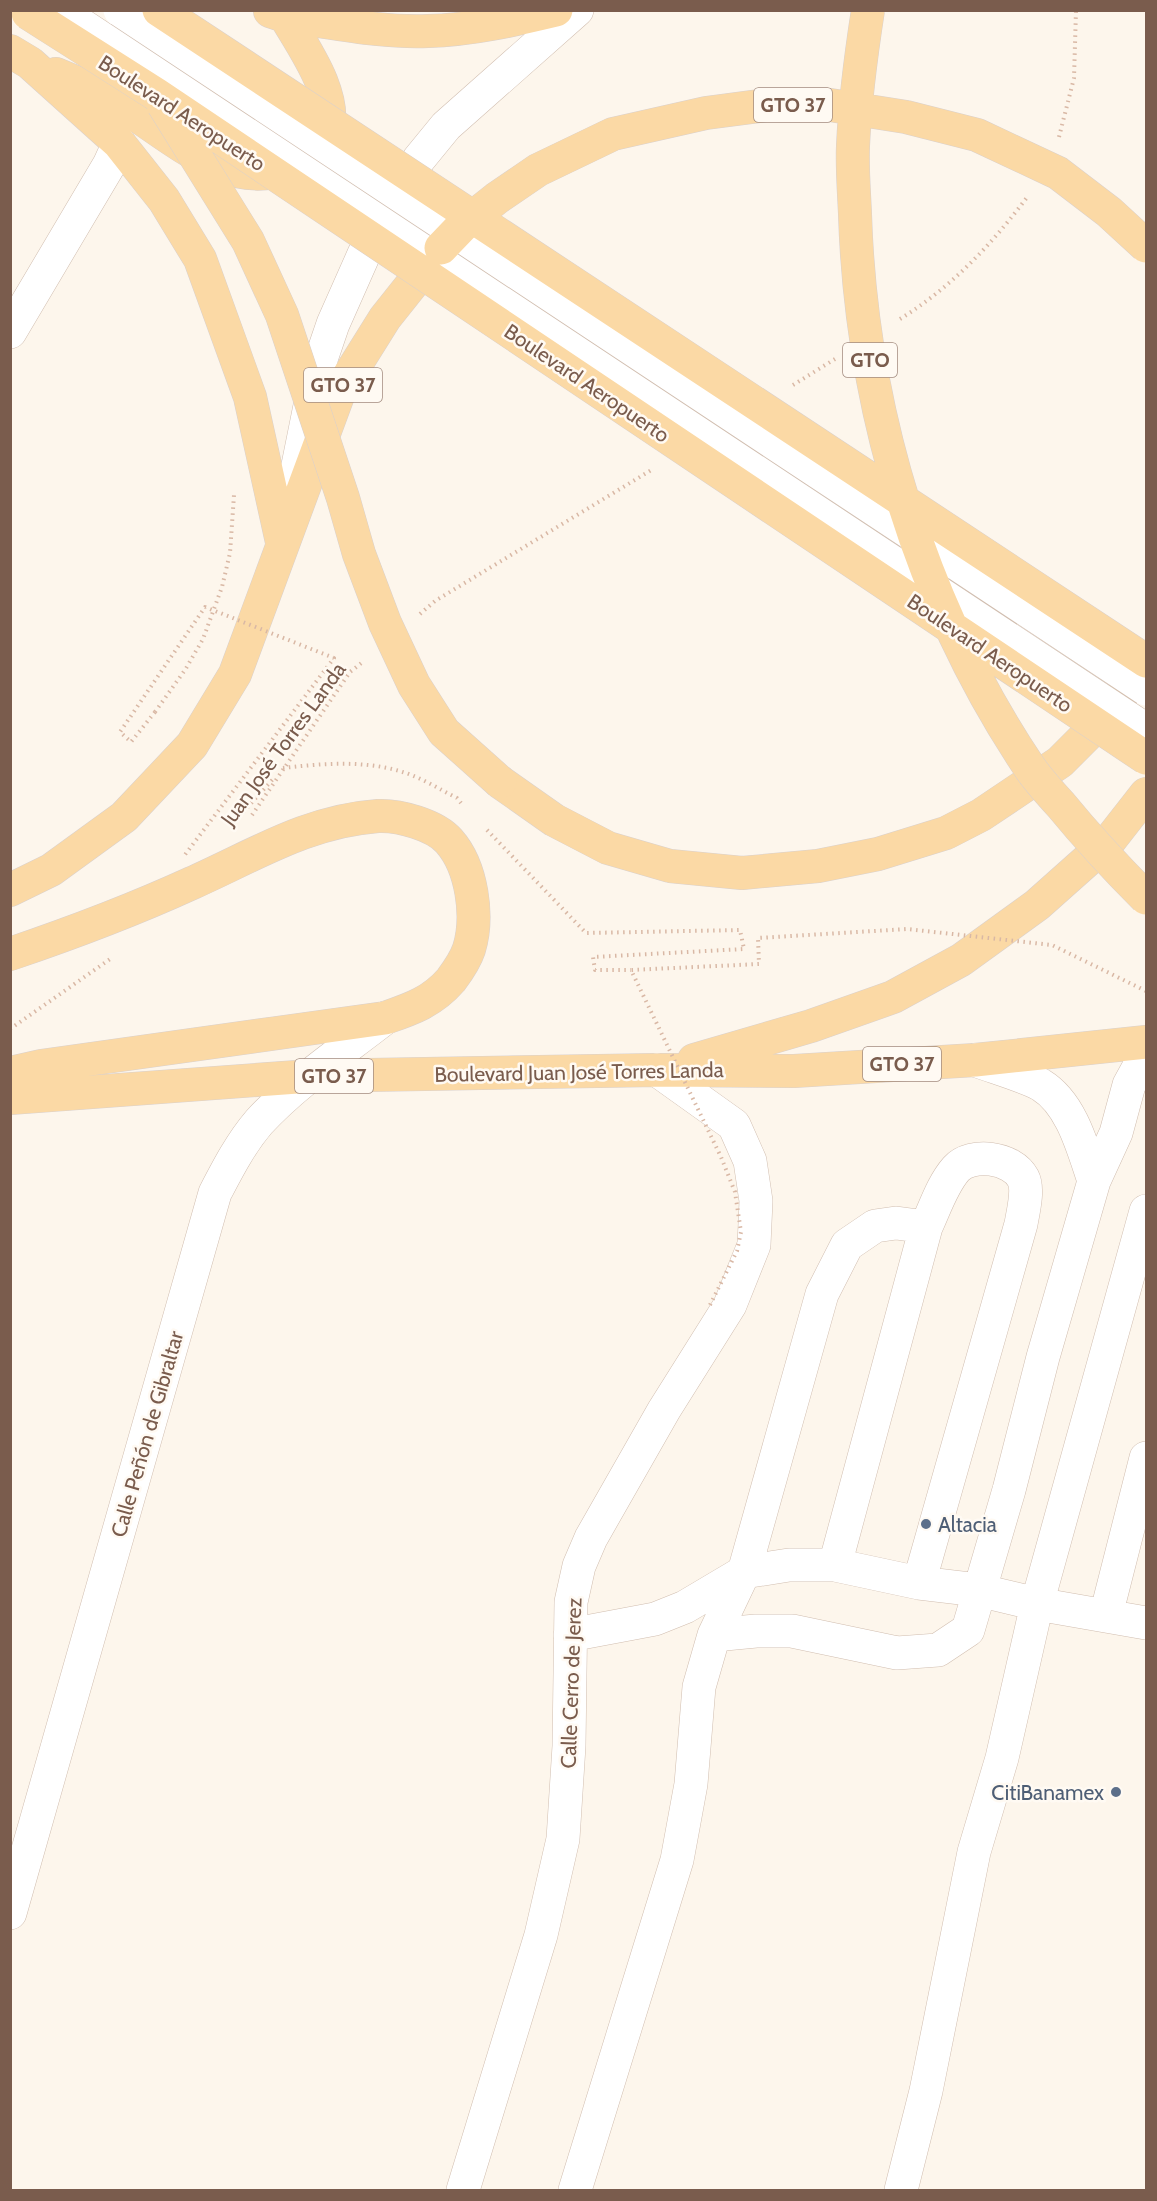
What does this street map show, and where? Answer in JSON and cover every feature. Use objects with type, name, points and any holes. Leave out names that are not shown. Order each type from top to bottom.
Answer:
[{"type":"main road","name":"Boulevard Aeropuerto","points":[[25,10],[157,95],[1146,758]]},
{"type":"main road","points":[[157,95],[248,241],[282,315],[343,498],[359,555],[385,623],[414,685],[444,732],[500,782],[554,820],[608,848],[670,866],[742,873],[818,866],[878,854],[946,833],[981,815],[1060,762],[1107,715],[1146,661],[159,10]]},
{"type":"main road","points":[[277,13],[386,30],[428,31],[468,27],[556,10]]},
{"type":"main road","name":"GTO","points":[[868,10],[861,57],[853,148],[856,247],[864,328],[883,426],[906,512],[941,604],[988,702],[1031,770],[1100,852],[1146,898]]},
{"type":"main road","points":[[17,60],[79,84],[115,102],[205,161],[234,171],[261,173],[282,170],[309,158],[327,134],[329,107],[323,85],[310,60],[277,13]]},
{"type":"main road","points":[[17,60],[119,143],[164,200],[200,259],[250,397],[282,542]]},
{"type":"main road","name":"GTO 37","points":[[10,890],[51,870],[124,817],[192,746],[235,674],[340,390],[385,318],[441,248],[463,225],[538,170],[613,134],[706,112],[767,105],[819,105],[906,117],[977,135],[1058,173],[1109,212],[1146,246]]},
{"type":"main road","points":[[657,1070],[811,1026],[893,997],[961,960],[1037,905],[1110,840],[1146,794]]},
{"type":"main road","points":[[10,954],[70,933],[181,888],[279,841],[329,823],[380,816],[416,821],[448,840],[466,869],[474,910],[469,950],[451,980],[426,1003],[385,1018],[41,1066],[10,1073]]},
{"type":"main road","name":"Boulevard Juan José Torres Landa","points":[[10,1098],[311,1076],[657,1070],[794,1071],[975,1060],[1146,1042]]},
{"type":"street","points":[[59,10],[1146,730]]},
{"type":"street","points":[[120,10],[1146,689]]},
{"type":"street","points":[[282,542],[317,371],[333,324],[364,254],[419,159],[446,126],[577,10]]},
{"type":"street","points":[[10,332],[109,165],[119,143]]},
{"type":"street","name":"Calle Peñón de Gibraltar","points":[[10,1913],[215,1193],[231,1161],[258,1123],[285,1097],[385,1018]]},
{"type":"street","points":[[714,1635],[756,1631],[792,1631],[897,1653],[938,1650],[968,1630],[1094,1181],[1116,1133],[1129,1085],[1146,1054]]},
{"type":"street","points":[[975,1060],[1041,1085],[1058,1101],[1069,1117],[1079,1139],[1094,1181]]},
{"type":"street","name":"Calle Cerro de Jerez","points":[[463,2190],[541,1935],[563,1839],[569,1746],[571,1602],[579,1566],[591,1538],[664,1410],[730,1305],[754,1245],[756,1201],[750,1161],[734,1125],[657,1070]]},
{"type":"street","points":[[835,1565],[926,1227],[946,1184],[958,1167],[972,1160],[991,1160],[1009,1164],[1023,1178],[1025,1200],[1021,1224],[919,1583]]},
{"type":"street","points":[[902,2190],[926,2091],[974,1852],[1002,1758],[1037,1604],[1146,1211]]},
{"type":"street","points":[[575,2190],[676,1860],[691,1784],[699,1687],[714,1635],[744,1572],[822,1294],[847,1245],[875,1226],[896,1223],[926,1227]]},
{"type":"street","points":[[1106,1615],[1146,1458]]},
{"type":"street","points":[[570,1635],[655,1619],[685,1607],[744,1572],[789,1565],[835,1565],[919,1583],[978,1590],[1037,1604],[1146,1623]]},
{"type":"path","points":[[1057,146],[1074,78],[1076,10]]},
{"type":"path","points":[[891,324],[921,306],[971,264],[1009,222],[1032,191]]},
{"type":"path","points":[[792,385],[841,355]]},
{"type":"path","points":[[418,615],[435,601],[661,464]]},
{"type":"path","points":[[184,856],[334,658],[205,607],[120,732],[131,742],[185,670],[203,639],[222,587],[230,553],[234,493]]},
{"type":"path","name":"Juan José Torres Landa","points":[[248,820],[350,672],[367,658]]},
{"type":"path","points":[[283,768],[343,764],[374,766],[414,776],[457,798],[465,807]]},
{"type":"path","points":[[481,824],[586,933],[740,930],[744,949],[593,957],[595,970],[759,964],[758,938],[907,929],[1052,945],[1146,991]]},
{"type":"path","points":[[10,1029],[116,955]]},
{"type":"path","points":[[631,970],[721,1157],[735,1192],[741,1232],[737,1251],[710,1305],[701,1302]]},
{"type":"place","name":"Altacia","points":[[926,1524]]},
{"type":"place","name":"CitiBanamex","points":[[1116,1792]]}]
